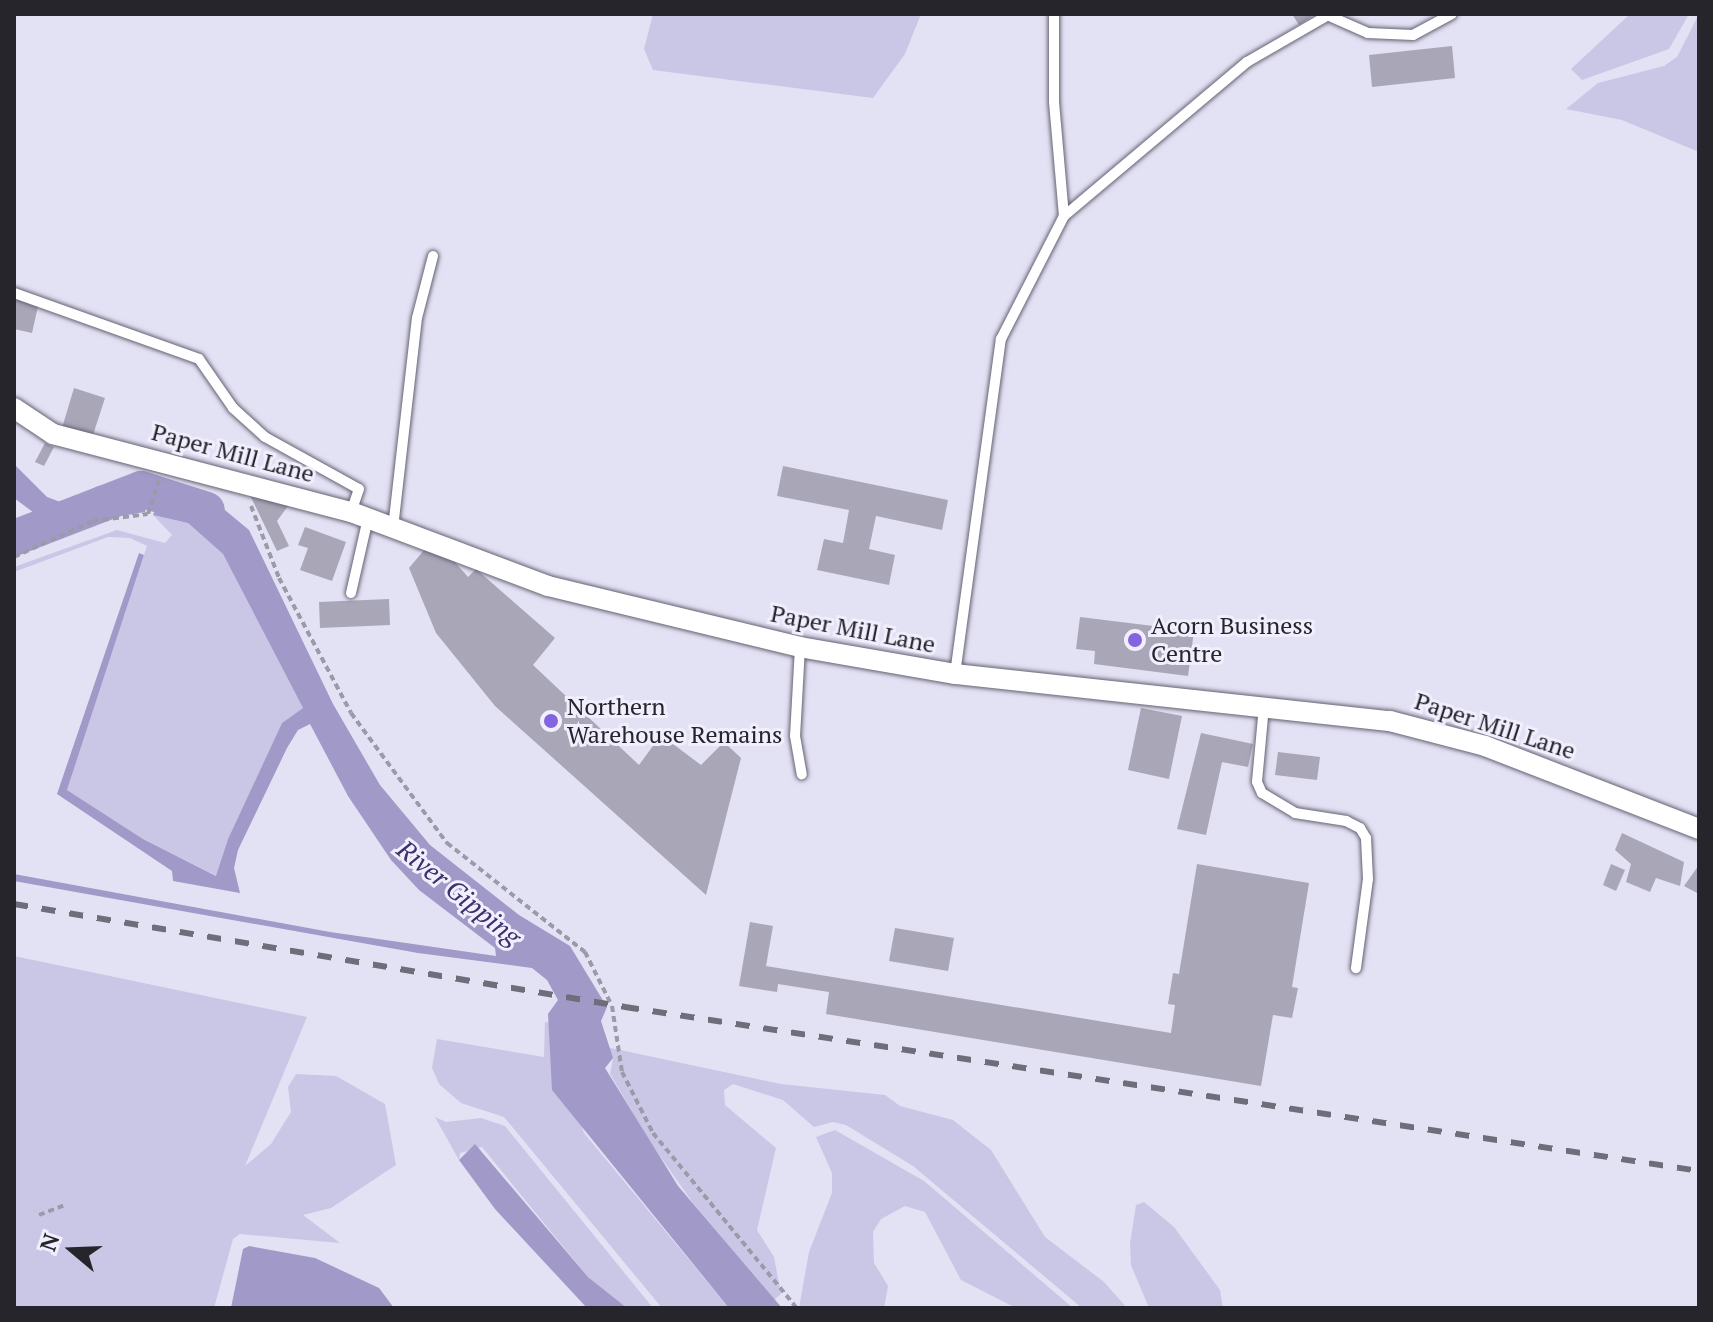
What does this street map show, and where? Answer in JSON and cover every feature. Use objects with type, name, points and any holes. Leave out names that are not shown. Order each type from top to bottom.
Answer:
[{"type":"street","name":"Paper Mill Lane","points":[[14,408],[53,434],[360,515],[548,586],[800,647],[955,674],[1390,721],[1485,746],[1699,829]]},
{"type":"lane","points":[[1054,14],[1054,102],[1064,216]]},
{"type":"lane","points":[[955,674],[998,350],[1064,216],[1247,62],[1328,15],[1368,33],[1413,35],[1452,14]]},
{"type":"lane","points":[[393,528],[417,318],[433,256]]},
{"type":"lane","points":[[14,293],[199,359],[233,408],[265,437],[359,489],[360,515],[351,593]]},
{"type":"lane","points":[[800,647],[795,736],[802,774]]},
{"type":"lane","points":[[1264,706],[1257,782],[1262,793],[1295,813],[1346,821],[1360,828],[1366,838],[1368,879],[1356,968]]},
{"type":"path","points":[[14,557],[93,521],[148,514],[161,475]]},
{"type":"path","points":[[241,482],[279,578],[351,713],[447,843],[585,952],[612,1006],[622,1072],[653,1133],[797,1308]]},
{"type":"path","points":[[39,1215],[63,1206]]},
{"type":"shaded area","points":[[653,14],[921,14],[905,54],[873,98],[653,70],[644,49]]},
{"type":"shaded area","points":[[1630,14],[1689,14],[1669,49],[1582,80],[1571,69]]},
{"type":"shaded area","points":[[1699,14],[1699,152],[1622,120],[1566,109],[1598,83],[1664,66],[1677,57]]},
{"type":"shaded area","points":[[153,515],[188,523],[223,554],[303,708],[282,723],[228,839],[217,876],[143,839],[67,790],[147,546],[130,538],[108,537],[14,572],[14,567],[117,530],[165,543],[172,535]]},
{"type":"shaded area","points":[[14,956],[307,1017],[245,1166],[271,1144],[291,1112],[288,1087],[296,1074],[336,1076],[385,1104],[396,1165],[331,1208],[303,1215],[340,1243],[240,1234],[233,1239],[214,1308],[14,1308]]},
{"type":"shaded area","points":[[545,1022],[565,1025],[574,1105],[584,1133],[729,1308],[662,1308],[504,1117],[461,1103],[439,1084],[432,1068],[437,1039],[544,1057]]},
{"type":"shaded area","points":[[606,1047],[781,1084],[885,1095],[900,1106],[953,1120],[991,1150],[1045,1237],[1104,1282],[1127,1308],[1082,1308],[913,1166],[846,1125],[833,1122],[814,1127],[783,1100],[733,1084],[724,1090],[725,1105],[776,1148],[757,1230],[774,1257],[781,1294],[774,1300],[693,1203],[650,1142],[610,1074],[613,1058]]},
{"type":"shaded area","points":[[435,1117],[446,1122],[481,1118],[505,1126],[653,1308],[627,1308],[588,1277],[482,1147],[460,1153],[459,1160]]},
{"type":"shaded area","points":[[835,1130],[924,1181],[1073,1308],[1016,1308],[961,1280],[925,1212],[905,1206],[881,1219],[873,1232],[874,1263],[888,1286],[884,1308],[799,1308],[809,1252],[832,1193],[832,1173],[816,1137]]},
{"type":"shaded area","points":[[1144,1202],[1174,1227],[1220,1290],[1223,1308],[1149,1308],[1131,1265],[1130,1244],[1136,1205]]},
{"type":"water","points":[[14,464],[47,497],[63,503],[98,486],[155,481],[145,512],[91,521],[14,546],[14,521],[41,518],[14,498]]},
{"type":"water","points":[[167,483],[202,491],[249,530],[333,704],[380,785],[430,845],[519,915],[570,946],[607,1007],[601,1021],[613,1058],[605,1068],[678,1186],[782,1308],[729,1308],[552,1090],[548,1014],[558,1000],[547,980],[532,968],[418,953],[14,881],[14,874],[330,932],[496,956],[495,948],[419,890],[391,860],[348,796],[310,724],[298,730],[287,748],[238,850],[234,868],[240,893],[173,881],[172,871],[57,794],[139,553],[144,555],[67,790],[143,839],[216,876],[228,839],[282,723],[303,708],[223,554],[188,523],[153,515]]},
{"type":"water","points":[[475,1144],[588,1277],[627,1308],[587,1308],[495,1209],[459,1160]]},
{"type":"water","points":[[249,1246],[315,1258],[379,1288],[394,1308],[231,1308],[243,1249]]},
{"type":"building","points":[[1292,14],[1315,14],[1299,25]]},
{"type":"building","points":[[1452,46],[1455,78],[1372,87],[1369,55]]},
{"type":"building","points":[[14,297],[39,302],[32,333],[14,329]]},
{"type":"building","points":[[74,388],[105,398],[92,438],[62,428]]},
{"type":"building","points":[[45,443],[54,447],[44,466],[35,462]]},
{"type":"building","points":[[783,466],[948,500],[942,530],[876,516],[869,549],[895,555],[889,585],[817,570],[824,539],[843,543],[849,510],[777,496]]},
{"type":"building","points":[[249,493],[288,506],[277,521],[289,546],[277,551]]},
{"type":"building","points":[[305,527],[346,542],[332,581],[300,570],[308,548],[298,545]]},
{"type":"building","name":"Northern Warehouse Remains","points":[[425,549],[454,561],[468,577],[476,569],[555,638],[533,665],[639,765],[661,735],[701,765],[724,742],[741,758],[706,895],[495,706],[436,633],[409,568]]},
{"type":"building","points":[[389,599],[390,625],[320,628],[319,602]]},
{"type":"building","name":"Acorn Business Centre","points":[[1080,617],[1194,631],[1188,676],[1094,664],[1095,651],[1076,649]]},
{"type":"building","points":[[1141,708],[1182,716],[1169,779],[1128,770]]},
{"type":"building","points":[[1201,733],[1253,744],[1248,767],[1222,762],[1206,835],[1177,829]]},
{"type":"building","points":[[1278,752],[1320,757],[1317,780],[1275,775]]},
{"type":"building","points":[[1622,833],[1684,862],[1680,886],[1656,878],[1650,892],[1626,882],[1631,864],[1615,850]]},
{"type":"building","points":[[1197,864],[1309,883],[1292,987],[1298,988],[1292,1018],[1273,1015],[1261,1086],[826,1014],[829,992],[778,984],[777,992],[739,986],[750,922],[773,926],[766,966],[1171,1033],[1175,1005],[1168,1004],[1173,973],[1179,974]]},
{"type":"building","points":[[1611,864],[1625,870],[1616,891],[1603,885]]},
{"type":"building","points":[[1699,865],[1699,894],[1684,886]]},
{"type":"building","points":[[895,928],[954,938],[948,971],[889,961]]},
{"type":"waterway","name":"River Gipping","points":[[14,538],[141,489],[207,510]]},
{"type":"railway","points":[[14,904],[625,1007],[1699,1171]]},
{"type":"place","name":"Acorn Business Centre","points":[[1135,640]]},
{"type":"place","name":"Northern Warehouse Remains","points":[[551,721]]}]
